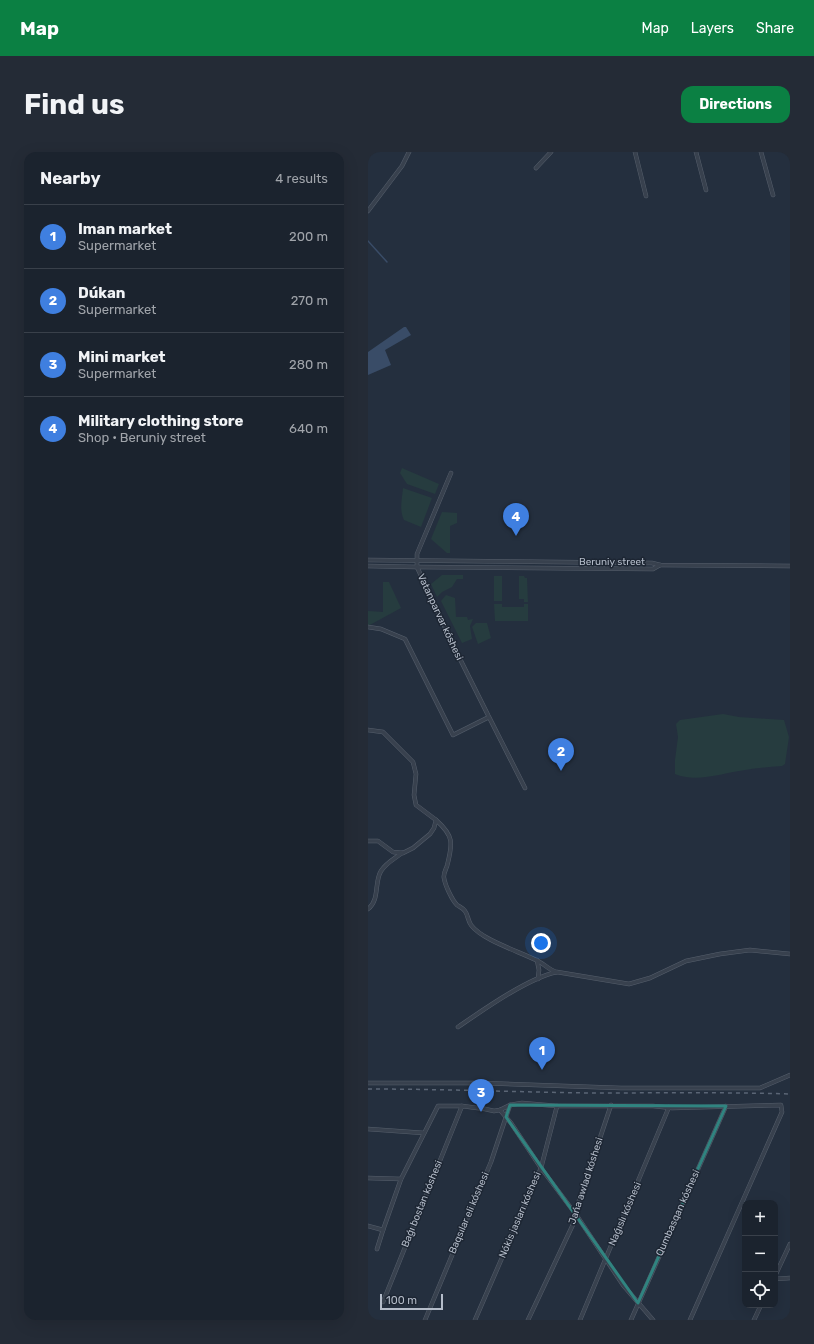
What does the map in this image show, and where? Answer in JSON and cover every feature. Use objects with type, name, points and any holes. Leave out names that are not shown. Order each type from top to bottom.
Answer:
[{"type":"street","points":[[368,211],[402,166],[409,152]]},
{"type":"street","points":[[536,168],[551,152]]},
{"type":"street","points":[[636,152],[646,196]]},
{"type":"street","points":[[696,152],[706,190]]},
{"type":"street","points":[[761,152],[773,195]]},
{"type":"street","name":"Vatanparvar kóshesi","points":[[451,473],[417,554],[417,567],[455,650],[525,788]]},
{"type":"street","name":"Beruniy street","points":[[368,560],[652,563],[660,565]]},
{"type":"street","points":[[585,562],[585,568]]},
{"type":"street","points":[[660,565],[790,566]]},
{"type":"street","name":"Beruniy street","points":[[368,566],[653,569],[660,565]]},
{"type":"street","points":[[368,627],[381,629],[405,639],[453,735],[489,716]]},
{"type":"street","points":[[368,730],[384,732],[413,762],[416,774],[414,794],[416,805],[446,829],[450,836],[450,856],[444,877],[450,895],[465,911],[470,924],[496,943],[537,960],[551,970],[557,972],[629,984],[650,978],[686,961],[720,954],[750,950],[790,954]]},
{"type":"street","points":[[368,909],[372,906],[380,873],[389,862],[413,848],[430,834],[434,828],[436,820]]},
{"type":"street","points":[[368,841],[378,841],[393,852],[403,853]]},
{"type":"street","points":[[537,960],[539,970],[538,979]]},
{"type":"street","points":[[458,1027],[479,1012],[538,979],[548,974],[557,972]]},
{"type":"street","points":[[368,1084],[478,1083],[621,1088],[760,1088],[790,1076]]},
{"type":"street","points":[[377,1249],[382,1230],[401,1179],[438,1106],[462,1106],[494,1111],[510,1105],[522,1103],[557,1106],[611,1105],[717,1108],[726,1106],[781,1105],[782,1112],[690,1320]]},
{"type":"street","name":"Baqsılar eli kóshesi","points":[[425,1320],[491,1162],[510,1105]]},
{"type":"street","name":"Jańa awlad kóshesi","points":[[528,1320],[577,1216],[577,1207],[611,1105]]},
{"type":"street","name":"Baǵı bostan kóshesi","points":[[383,1302],[462,1106]]},
{"type":"street","name":"Nókis jasları kóshesi","points":[[474,1320],[540,1168],[557,1106]]},
{"type":"street","name":"Qumbasqan kóshesi","points":[[631,1320],[726,1106]]},
{"type":"street","name":"Naǵıslı kóshesi","points":[[580,1320],[669,1107]]},
{"type":"street","points":[[500,1110],[540,1168],[577,1216],[623,1285],[653,1320]]},
{"type":"street","points":[[368,1129],[424,1133]]},
{"type":"street","points":[[368,1178],[401,1179]]},
{"type":"street","points":[[368,1226],[382,1230]]},
{"type":"street","points":[[777,1272],[790,1244]]},
{"type":"street","points":[[778,1277],[790,1278]]},
{"type":"street","points":[[754,1320],[760,1308]]},
{"type":"highlighted area","points":[[510,1105],[726,1106],[638,1303],[506,1117]]},
{"type":"green space","points":[[402,468],[439,484],[435,494],[407,484],[400,473]]},
{"type":"green space","points":[[403,488],[432,498],[421,527],[404,520],[402,516],[401,508]]},
{"type":"green space","points":[[442,512],[457,513],[457,523],[450,526],[450,553],[447,553],[431,539]]},
{"type":"green space","points":[[442,575],[463,575],[463,579],[457,579],[452,587],[442,592],[437,597],[431,584]]},
{"type":"green space","points":[[494,576],[502,576],[502,601],[494,601]]},
{"type":"green space","points":[[519,576],[524,576],[527,578],[528,602],[524,602],[524,599],[519,599]]},
{"type":"green space","points":[[383,582],[389,582],[401,608],[368,626],[368,611],[383,612]]},
{"type":"green space","points":[[446,595],[455,598],[456,617],[467,617],[468,620],[473,619],[470,626],[472,639],[462,643],[441,601]]},
{"type":"green space","points":[[494,604],[502,604],[502,607],[524,607],[524,604],[528,604],[528,621],[495,621]]},
{"type":"green space","points":[[476,623],[487,623],[491,638],[478,644],[472,627]]},
{"type":"green space","points":[[723,714],[739,717],[784,720],[789,737],[785,764],[782,766],[750,769],[692,778],[675,774],[678,737],[676,724],[680,720]]},
{"type":"water","points":[[406,327],[411,335],[385,350],[391,365],[368,375],[368,352]]},
{"type":"waterway","points":[[368,241],[387,262]]},
{"type":"railway","points":[[368,1089],[590,1093],[790,1094]]},
{"type":"place","name":"Military clothing store","points":[[516,536]]},
{"type":"place","name":"Dúkan","points":[[561,771]]},
{"type":"place","name":"Iman market","points":[[542,1070]]},
{"type":"place","name":"Mini market","points":[[481,1112]]}]
